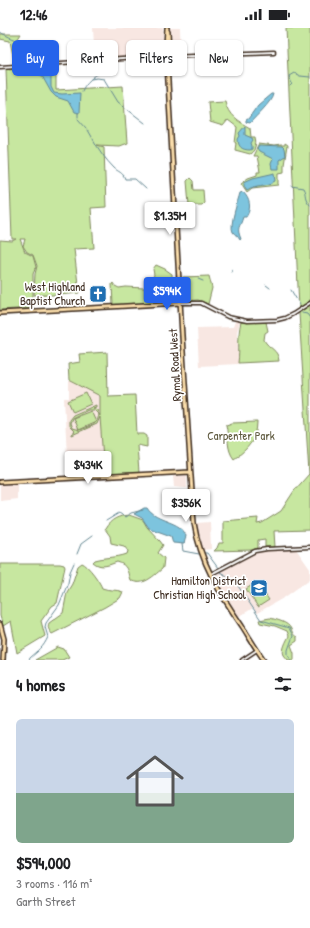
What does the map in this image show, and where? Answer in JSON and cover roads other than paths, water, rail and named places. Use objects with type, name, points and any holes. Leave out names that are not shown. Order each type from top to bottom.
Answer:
[{"type":"main road","name":"Rymal Road West","points":[[167,29],[168,40]]},
{"type":"main road","name":"Rymal Road West","points":[[169,76],[194,527],[210,575],[264,660]]},
{"type":"main road","points":[[0,313],[181,303]]},
{"type":"main road","points":[[0,482],[190,472]]},
{"type":"main road","points":[[0,624],[4,639],[3,660]]},
{"type":"street","points":[[187,55],[274,52]]},
{"type":"street","points":[[0,67],[126,59]]},
{"type":"street","points":[[181,303],[195,302],[203,304],[232,318],[246,321],[285,318],[310,303]]},
{"type":"street","points":[[210,575],[255,551],[310,547]]},
{"type":"street","points":[[242,660],[257,650]]},
{"type":"water","points":[[42,76],[51,76],[51,87],[54,93],[80,93],[79,113],[74,112],[68,101],[56,97],[51,92]]},
{"type":"water","points":[[273,94],[270,101],[263,109],[250,123],[246,122],[258,105]]},
{"type":"water","points":[[245,126],[245,135],[253,140],[251,143],[252,149],[250,150],[241,148],[238,142],[240,136],[239,133]]},
{"type":"water","points":[[259,146],[282,147],[284,149],[285,156],[279,160],[279,169],[272,169],[271,164],[273,159],[259,152],[257,149]]},
{"type":"water","points":[[275,173],[276,181],[273,183],[247,190],[244,186],[244,182],[253,178]]},
{"type":"water","points":[[243,192],[249,201],[250,207],[246,217],[243,217],[239,228],[240,240],[233,232],[232,224],[240,193]]},
{"type":"water","points":[[144,508],[147,508],[156,516],[179,527],[186,536],[184,544],[173,543],[171,536],[149,528],[142,518],[134,514]]},
{"type":"waterway","points":[[0,32],[16,40]]},
{"type":"waterway","points":[[290,86],[292,84],[289,76],[294,73],[300,76],[310,77]]},
{"type":"waterway","points":[[82,91],[87,82],[95,76]]},
{"type":"waterway","points":[[91,79],[104,79],[118,102],[145,123]]},
{"type":"waterway","points":[[78,119],[86,128]]},
{"type":"waterway","points":[[87,130],[91,137]]},
{"type":"waterway","points":[[93,139],[105,158],[114,168],[122,173],[125,179],[135,179],[146,189]]},
{"type":"waterway","points":[[292,186],[303,188],[310,205]]},
{"type":"waterway","points":[[198,279],[203,281]]},
{"type":"waterway","points":[[266,285],[270,288]]},
{"type":"waterway","points":[[291,290],[300,305]]},
{"type":"waterway","points":[[302,313],[307,314],[310,318]]},
{"type":"waterway","points":[[106,521],[119,513],[125,517],[131,513],[143,510]]},
{"type":"waterway","points":[[77,554],[81,544],[92,536]]},
{"type":"waterway","points":[[182,544],[183,551],[199,554]]},
{"type":"waterway","points":[[204,553],[207,553],[218,568]]},
{"type":"waterway","points":[[29,660],[38,651],[48,637],[45,627],[46,623],[59,605],[74,563]]},
{"type":"waterway","points":[[220,572],[234,580],[261,620],[289,628],[293,636],[288,650],[291,660]]},
{"type":"place","name":"West Highland Baptist Church","points":[[98,294]]},
{"type":"place","name":"Hamilton District Christian High School","points":[[259,588]]},
{"type":"park label","name":"Carpenter Park","points":[[241,436]]}]
